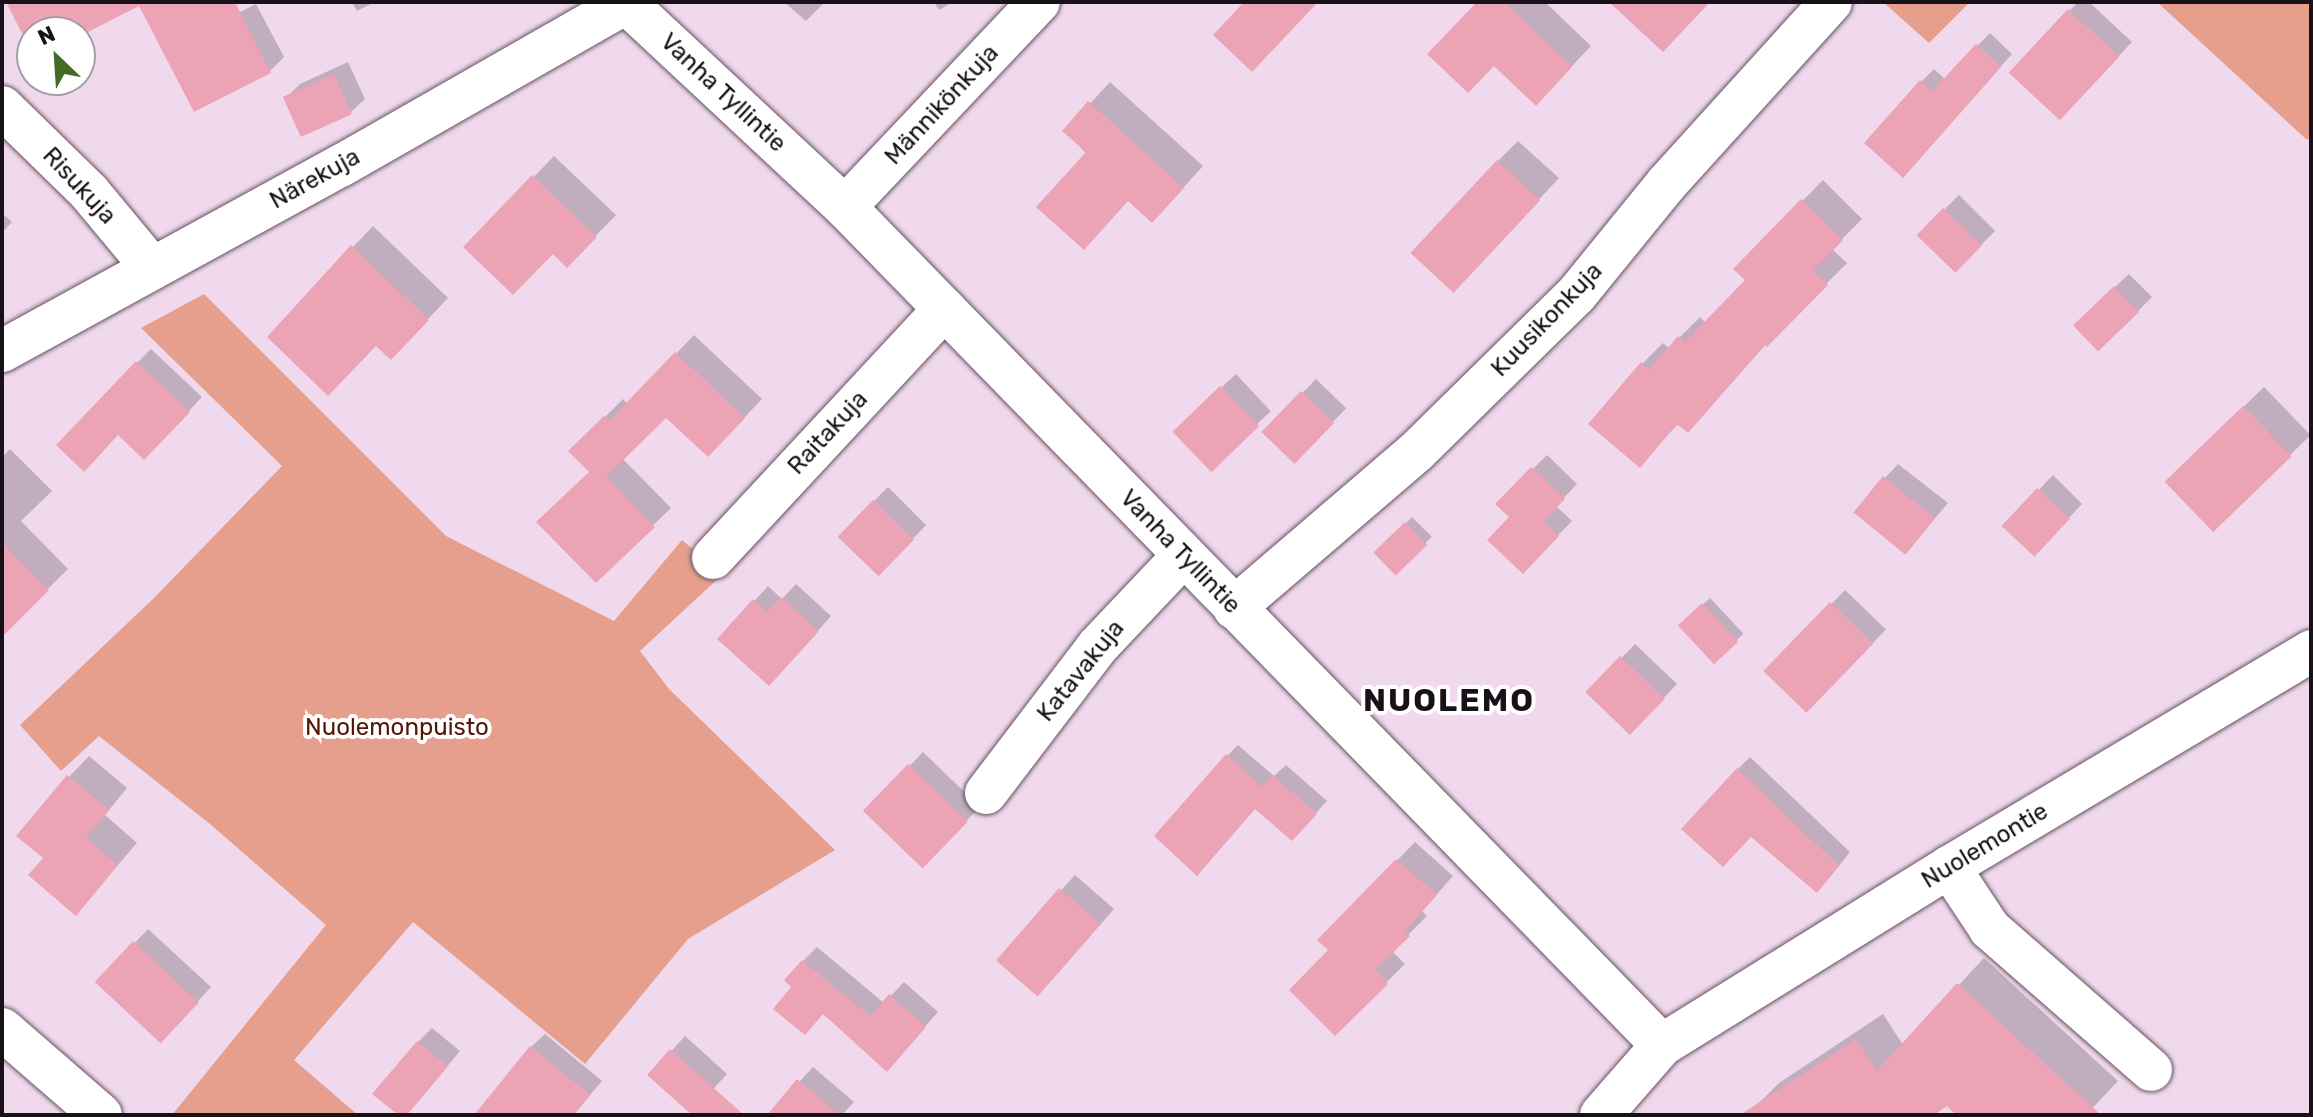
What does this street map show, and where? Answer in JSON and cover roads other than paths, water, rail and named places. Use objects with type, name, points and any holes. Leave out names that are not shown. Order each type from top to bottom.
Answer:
[{"type":"street","name":"Vanha Tyllintie","points":[[625,2],[845,207],[1662,1045]]},
{"type":"street","name":"Närekuja","points":[[2,351],[625,2]]},
{"type":"street","name":"Männikönkuja","points":[[845,207],[1039,2]]},
{"type":"street","name":"Kuusikonkuja","points":[[1234,608],[1416,452],[1576,295],[1667,183],[1831,2]]},
{"type":"street","name":"Risukuja","points":[[2,107],[89,192],[152,268]]},
{"type":"street","name":"Raitakuja","points":[[713,558],[944,309]]},
{"type":"street","name":"Katavakuja","points":[[986,793],[1098,646],[1184,555]]},
{"type":"street","name":"Nuolemontie","points":[[1662,1045],[1949,867],[2311,651]]},
{"type":"street","points":[[1949,867],[1990,929],[2151,1070]]},
{"type":"street","points":[[2,1029],[101,1115]]},
{"type":"street","points":[[1601,1115],[1662,1045]]},
{"type":"district","name":"NUOLEMO","points":[[1449,700]]},
{"type":"park label","name":"Nuolemonpuisto","points":[[397,728]]}]
